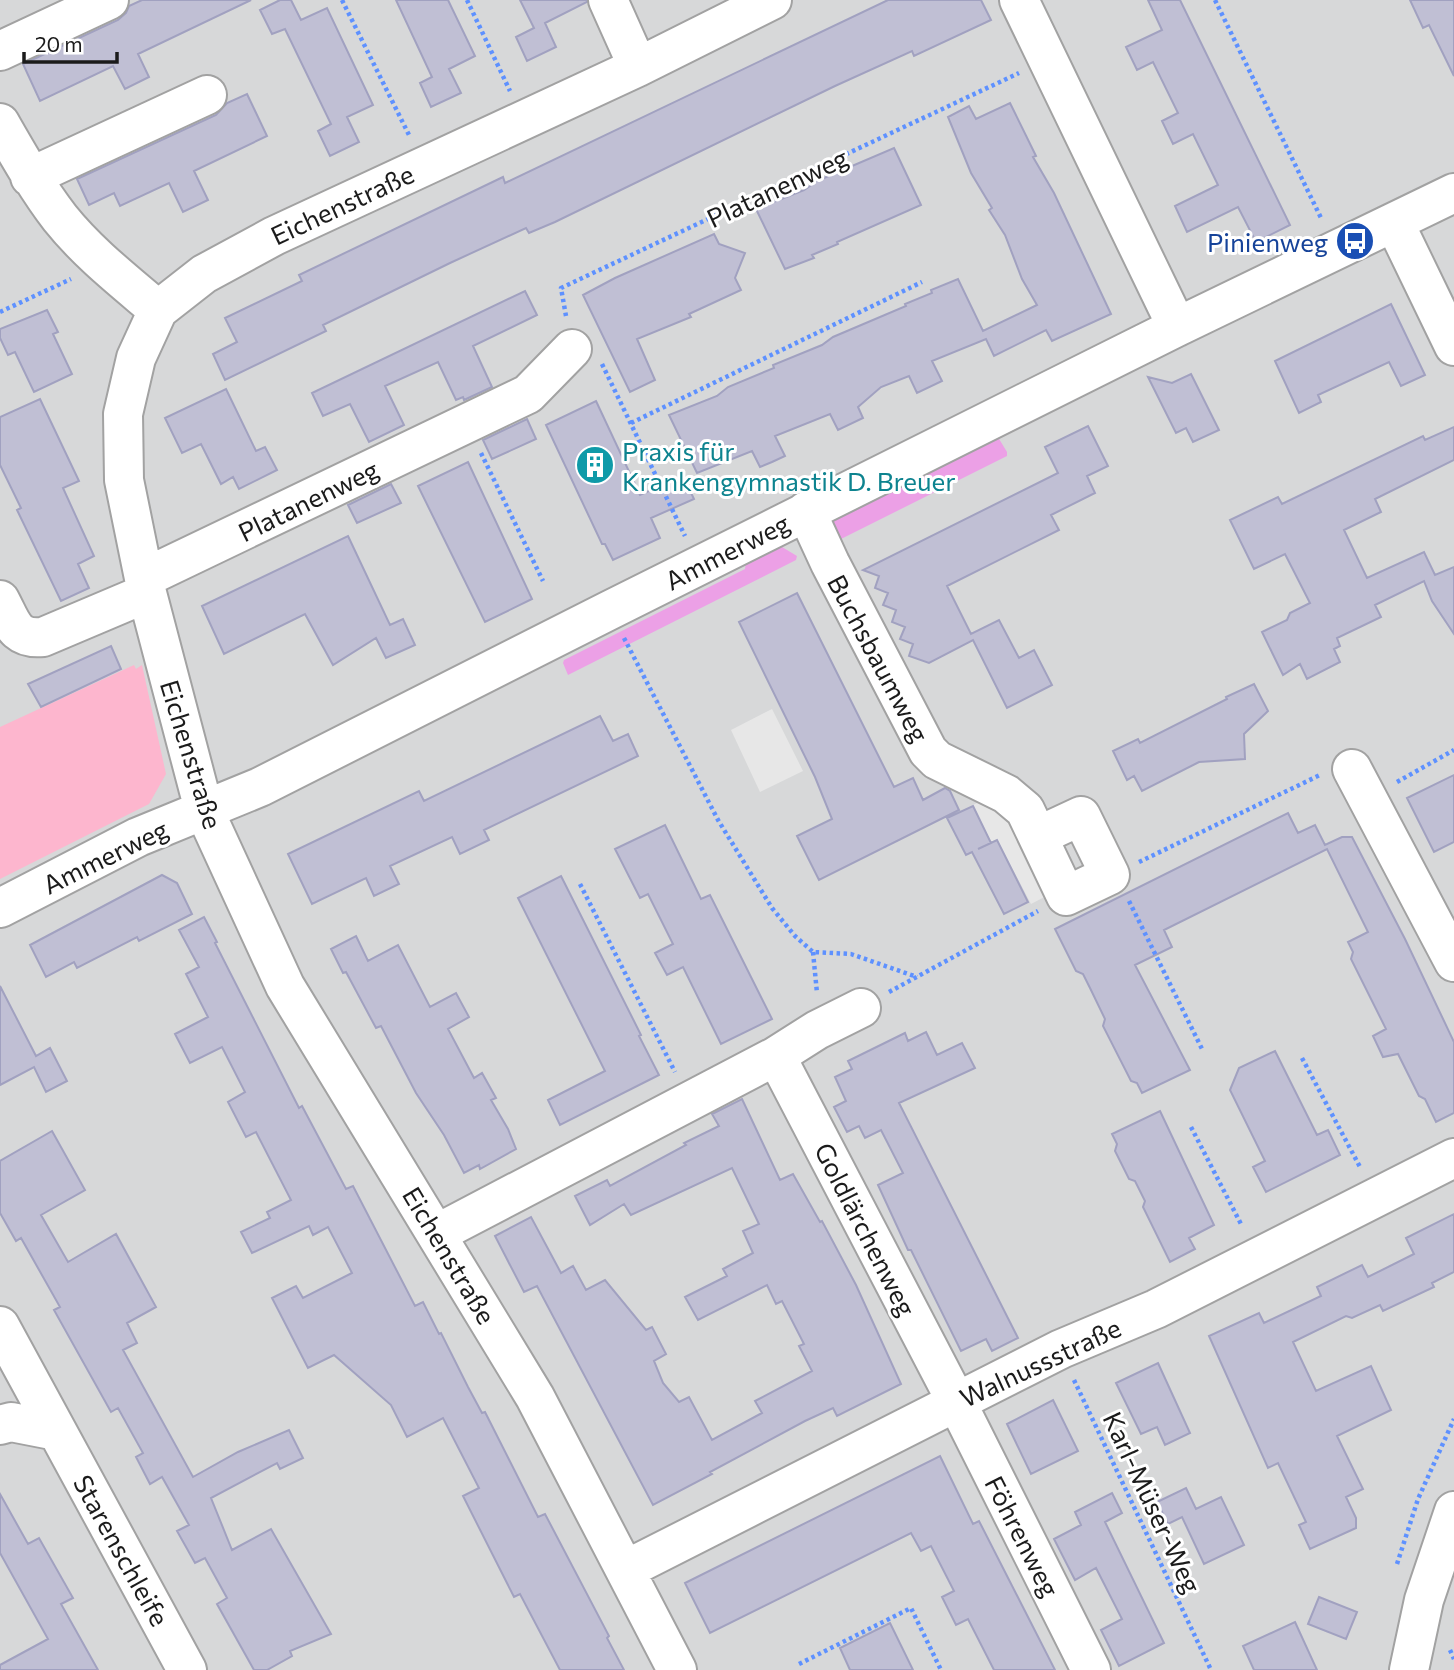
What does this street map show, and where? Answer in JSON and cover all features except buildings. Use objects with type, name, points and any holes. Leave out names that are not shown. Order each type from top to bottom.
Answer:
[{"type":"street","points":[[0,51],[109,0]]},
{"type":"street","points":[[608,0],[638,67]]},
{"type":"street","name":"Eichenstraße","points":[[677,1670],[627,1569],[535,1397],[438,1233],[285,986],[204,810],[146,586],[124,480],[123,414],[136,358],[158,310],[204,274],[263,242],[638,67],[772,0]]},
{"type":"street","points":[[1019,0],[1177,327]]},
{"type":"street","points":[[30,177],[207,94]]},
{"type":"street","points":[[0,123],[30,177],[62,220],[103,264],[158,310]]},
{"type":"street","name":"Ammerweg","points":[[0,908],[138,837],[260,787],[806,511],[1454,193]]},
{"type":"street","points":[[1394,222],[1454,346]]},
{"type":"street","name":"Platanenweg","points":[[0,600],[17,632],[31,638],[43,637],[528,394],[572,349]]},
{"type":"street","name":"Buchsbaumweg","points":[[806,511],[830,563],[928,751],[937,760],[1006,794],[1025,810],[1066,896]]},
{"type":"street","points":[[1360,784],[1454,962]]},
{"type":"street","points":[[1038,836],[1081,817],[1113,874],[1066,896]]},
{"type":"street","points":[[438,1233],[861,1009]]},
{"type":"street","name":"Goldlärchenweg","points":[[776,1056],[956,1401]]},
{"type":"street","name":"Walnussstraße","points":[[627,1569],[956,1401],[1061,1349],[1156,1309],[1454,1158]]},
{"type":"street","name":"Starenschleife","points":[[0,1326],[187,1670]]},
{"type":"street","name":"Föhrenweg","points":[[956,1401],[1091,1670]]},
{"type":"street","points":[[0,1425],[11,1422],[57,1431]]},
{"type":"street","points":[[1409,1670],[1424,1600],[1454,1511]]},
{"type":"path","points":[[342,0],[424,166]]},
{"type":"path","points":[[467,0],[523,120]]},
{"type":"path","points":[[1215,0],[1336,250]]},
{"type":"path","name":"Platanenweg","points":[[572,349],[561,288],[1048,59]]},
{"type":"path","points":[[0,312],[103,264]]},
{"type":"path","points":[[631,423],[922,282]]},
{"type":"path","points":[[572,349],[601,360],[699,566]]},
{"type":"path","points":[[467,424],[543,581]]},
{"type":"path","points":[[610,610],[718,820],[772,908],[795,936],[813,952],[851,954],[917,977]]},
{"type":"path","points":[[1203,1051],[1113,874],[1318,775],[1360,784],[1454,750]]},
{"type":"path","points":[[580,884],[690,1101]]},
{"type":"path","points":[[861,1009],[1066,896]]},
{"type":"path","points":[[1302,1058],[1376,1199]]},
{"type":"path","points":[[1191,1127],[1259,1258]]},
{"type":"path","name":"Karl-Müser-Weg","points":[[1061,1349],[1211,1670]]},
{"type":"path","points":[[799,1664],[911,1608],[941,1670]]},
{"type":"path","points":[[1450,1650],[1454,1659]]},
{"type":"shaded area","points":[[0,0],[1454,0],[1454,1670],[0,1670]]},
{"type":"shaded area","points":[[990,424],[1007,456],[835,542],[831,516]]},
{"type":"shaded area","points":[[777,544],[797,556],[796,560],[568,675],[564,660],[745,569],[746,561]]},
{"type":"shaded area","points":[[134,665],[136,669],[142,665],[166,774],[149,804],[0,879],[0,727]]},
{"type":"shaded area","points":[[772,709],[803,771],[760,792],[731,730]]},
{"type":"shaded area","points":[[993,795],[1056,891],[1031,904],[997,839],[991,842],[973,805]]},
{"type":"place","name":"Pinienweg","points":[[1355,241]]},
{"type":"place","name":"Praxis für Krankengymnastik D. Breuer","points":[[595,465]]}]
